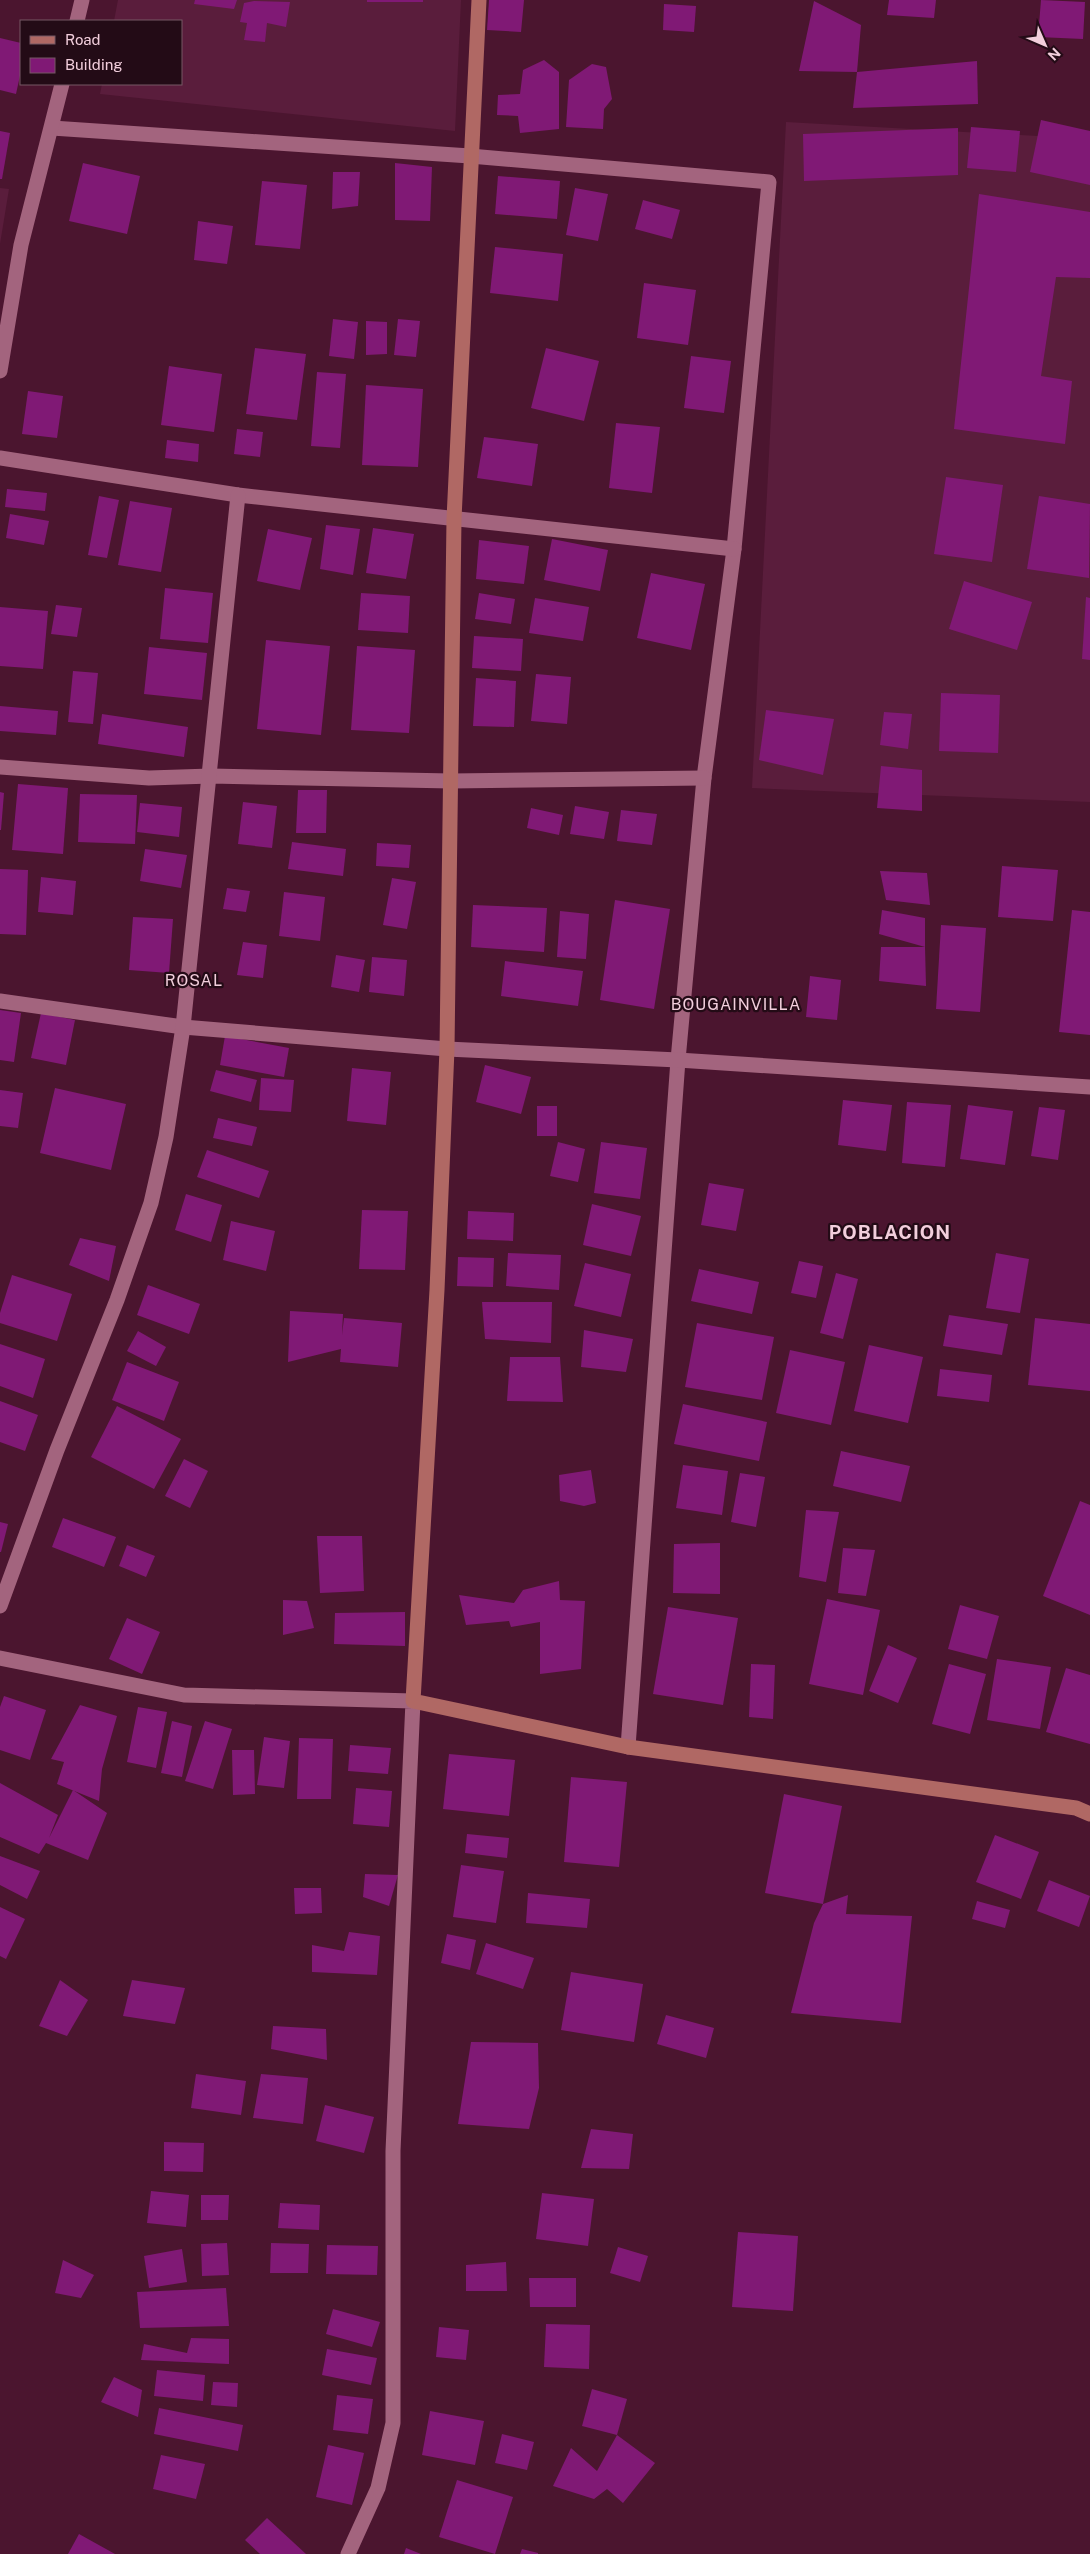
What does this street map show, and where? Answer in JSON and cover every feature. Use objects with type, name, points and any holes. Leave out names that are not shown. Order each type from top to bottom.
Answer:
[{"type":"main road","points":[[479,0],[454,519],[447,1049],[436,1300],[414,1702],[628,1747],[1085,1809]]},
{"type":"street","points":[[77,20],[82,0]]},
{"type":"street","points":[[0,371],[21,245],[62,85]]},
{"type":"street","points":[[52,128],[470,156],[769,182],[734,548],[704,778],[678,1060],[628,1747]]},
{"type":"street","points":[[0,458],[238,495],[734,548]]},
{"type":"street","points":[[0,1606],[57,1450],[117,1300],[151,1204],[166,1137],[183,1027],[211,776],[238,495]]},
{"type":"street","points":[[0,767],[148,778],[211,776],[451,781],[704,778]]},
{"type":"street","points":[[0,1001],[183,1027],[447,1049],[678,1060],[1090,1087]]},
{"type":"street","points":[[0,1658],[184,1695],[414,1702],[393,2151],[393,2423],[378,2488],[348,2554]]},
{"type":"shaded area","points":[[118,0],[461,0],[455,131],[100,94],[102,85],[182,85],[182,20],[114,20]]},
{"type":"shaded area","points":[[786,122],[1090,139],[1090,802],[752,788]]},
{"type":"shaded area","points":[[0,188],[9,189],[0,244]]},
{"type":"building","points":[[195,0],[237,0],[234,9],[194,4]]},
{"type":"building","points":[[367,0],[423,0],[423,2],[367,2]]},
{"type":"building","points":[[489,0],[524,0],[521,32],[487,30]]},
{"type":"building","points":[[889,0],[936,0],[934,18],[887,15]]},
{"type":"building","points":[[1041,0],[1085,2],[1083,39],[1038,37]]},
{"type":"building","points":[[254,1],[290,2],[286,27],[267,23],[265,42],[244,40],[247,23],[240,22],[244,3]]},
{"type":"building","points":[[814,1],[861,25],[857,72],[799,71]]},
{"type":"building","points":[[664,4],[696,6],[694,32],[663,30]]},
{"type":"building","points":[[0,38],[20,43],[20,76],[16,94],[0,90]]},
{"type":"building","points":[[544,60],[559,72],[559,129],[520,133],[518,116],[497,115],[498,95],[520,94],[523,70]]},
{"type":"building","points":[[977,61],[978,104],[853,108],[857,72]]},
{"type":"building","points":[[592,64],[606,67],[612,99],[604,109],[603,129],[566,127],[569,80]]},
{"type":"building","points":[[1041,120],[1090,131],[1090,185],[1030,172]]},
{"type":"building","points":[[971,127],[1020,131],[1016,172],[967,168]]},
{"type":"building","points":[[958,128],[958,175],[804,181],[803,134]]},
{"type":"building","points":[[0,131],[10,133],[2,179],[0,179]]},
{"type":"building","points":[[83,163],[140,176],[127,234],[69,221]]},
{"type":"building","points":[[395,163],[432,167],[430,221],[395,220]]},
{"type":"building","points":[[333,172],[360,172],[358,206],[332,209]]},
{"type":"building","points":[[498,176],[560,181],[557,219],[495,214]]},
{"type":"building","points":[[262,181],[307,185],[300,249],[255,245]]},
{"type":"building","points":[[575,188],[608,194],[598,241],[566,235]]},
{"type":"building","points":[[979,194],[1090,212],[1090,278],[1056,277],[1041,376],[1072,381],[1065,444],[954,429]]},
{"type":"building","points":[[643,200],[680,210],[672,239],[635,229]]},
{"type":"building","points":[[198,221],[233,226],[227,264],[194,260]]},
{"type":"building","points":[[495,247],[563,254],[558,301],[490,293]]},
{"type":"building","points":[[644,283],[696,290],[688,345],[637,338]]},
{"type":"building","points":[[333,319],[358,322],[354,359],[329,356]]},
{"type":"building","points":[[398,319],[420,321],[416,357],[394,355]]},
{"type":"building","points":[[366,321],[387,322],[387,354],[366,355]]},
{"type":"building","points":[[255,348],[306,354],[297,420],[246,414]]},
{"type":"building","points":[[546,348],[599,361],[584,421],[531,408]]},
{"type":"building","points":[[691,356],[731,361],[724,413],[684,408]]},
{"type":"building","points":[[169,366],[222,374],[214,432],[161,425]]},
{"type":"building","points":[[317,372],[346,374],[340,448],[311,446]]},
{"type":"building","points":[[366,385],[423,389],[418,467],[362,465]]},
{"type":"building","points":[[28,391],[63,396],[57,438],[22,434]]},
{"type":"building","points":[[616,423],[660,427],[652,493],[609,488]]},
{"type":"building","points":[[237,429],[263,432],[260,457],[234,454]]},
{"type":"building","points":[[484,437],[538,444],[532,486],[477,478]]},
{"type":"building","points":[[167,440],[199,444],[198,462],[165,458]]},
{"type":"building","points":[[946,477],[1003,485],[992,562],[934,554]]},
{"type":"building","points":[[7,489],[47,493],[45,511],[5,507]]},
{"type":"building","points":[[99,496],[119,500],[107,558],[88,555]]},
{"type":"building","points":[[1039,496],[1090,504],[1089,578],[1027,569]]},
{"type":"building","points":[[130,501],[172,508],[161,572],[118,565]]},
{"type":"building","points":[[10,514],[49,521],[44,545],[6,538]]},
{"type":"building","points":[[326,525],[360,529],[353,575],[320,569]]},
{"type":"building","points":[[373,528],[414,534],[406,579],[366,573]]},
{"type":"building","points":[[268,529],[312,538],[300,590],[257,581]]},
{"type":"building","points":[[552,539],[608,550],[600,591],[544,580]]},
{"type":"building","points":[[479,540],[529,546],[524,584],[476,579]]},
{"type":"building","points":[[651,573],[705,584],[691,650],[637,638]]},
{"type":"building","points":[[964,581],[1032,602],[1017,650],[949,629]]},
{"type":"building","points":[[165,588],[213,593],[208,643],[160,639]]},
{"type":"building","points":[[361,593],[410,596],[408,633],[358,630]]},
{"type":"building","points":[[479,593],[515,599],[511,624],[475,619]]},
{"type":"building","points":[[1086,597],[1090,598],[1090,660],[1082,659]]},
{"type":"building","points":[[535,598],[589,607],[583,641],[529,633]]},
{"type":"building","points":[[56,605],[82,608],[77,637],[51,634]]},
{"type":"building","points":[[0,607],[48,611],[43,669],[0,666]]},
{"type":"building","points":[[474,636],[523,639],[521,671],[472,668]]},
{"type":"building","points":[[266,640],[330,646],[321,735],[257,729]]},
{"type":"building","points":[[357,646],[415,650],[409,733],[351,730]]},
{"type":"building","points":[[149,647],[207,653],[202,700],[144,694]]},
{"type":"building","points":[[73,671],[98,673],[93,724],[68,722]]},
{"type":"building","points":[[536,674],[571,677],[567,724],[531,721]]},
{"type":"building","points":[[476,678],[516,681],[514,727],[473,726]]},
{"type":"building","points":[[941,693],[1000,695],[998,753],[939,751]]},
{"type":"building","points":[[0,706],[58,711],[56,735],[0,731]]},
{"type":"building","points":[[766,710],[834,719],[823,775],[759,760]]},
{"type":"building","points":[[884,712],[912,714],[908,749],[880,745]]},
{"type":"building","points":[[102,714],[188,727],[184,757],[98,744]]},
{"type":"building","points":[[881,766],[922,770],[922,811],[877,808]]},
{"type":"building","points":[[18,784],[68,788],[63,854],[12,850]]},
{"type":"building","points":[[298,790],[327,790],[326,833],[296,833]]},
{"type":"building","points":[[0,792],[4,793],[1,830],[0,830]]},
{"type":"building","points":[[80,794],[137,795],[135,844],[78,842]]},
{"type":"building","points":[[243,802],[277,806],[272,848],[238,844]]},
{"type":"building","points":[[140,803],[182,807],[179,837],[137,832]]},
{"type":"building","points":[[575,806],[609,812],[604,839],[570,834]]},
{"type":"building","points":[[531,808],[563,815],[559,835],[527,828]]},
{"type":"building","points":[[621,810],[657,814],[652,845],[617,841]]},
{"type":"building","points":[[292,842],[346,849],[343,876],[288,869]]},
{"type":"building","points":[[377,843],[411,845],[409,868],[376,866]]},
{"type":"building","points":[[145,849],[187,855],[181,888],[140,881]]},
{"type":"building","points":[[1002,866],[1058,870],[1053,921],[998,917]]},
{"type":"building","points":[[0,869],[28,870],[26,935],[0,934]]},
{"type":"building","points":[[880,871],[927,873],[930,905],[886,900]]},
{"type":"building","points":[[41,877],[76,881],[73,915],[38,912]]},
{"type":"building","points":[[392,878],[416,882],[407,929],[383,925]]},
{"type":"building","points":[[227,888],[250,891],[246,912],[223,909]]},
{"type":"building","points":[[284,892],[325,897],[320,941],[279,936]]},
{"type":"building","points":[[615,900],[670,909],[654,1009],[600,1000]]},
{"type":"building","points":[[473,905],[547,908],[544,952],[471,947]]},
{"type":"building","points":[[882,910],[925,918],[925,947],[879,934]]},
{"type":"building","points":[[1072,910],[1090,912],[1090,1035],[1059,1032]]},
{"type":"building","points":[[560,911],[589,914],[586,959],[557,957]]},
{"type":"building","points":[[133,917],[173,919],[169,973],[129,970]]},
{"type":"building","points":[[941,925],[986,928],[980,1012],[936,1009]]},
{"type":"building","points":[[243,942],[267,945],[263,978],[237,975]]},
{"type":"building","points":[[881,947],[925,947],[926,986],[879,981]]},
{"type":"building","points":[[336,955],[365,960],[359,992],[331,987]]},
{"type":"building","points":[[372,957],[407,960],[404,996],[369,992]]},
{"type":"building","points":[[505,961],[583,971],[578,1006],[501,996]]},
{"type":"building","points":[[810,976],[841,980],[837,1020],[806,1017]]},
{"type":"building","points":[[0,1010],[21,1013],[14,1062],[0,1060]]},
{"type":"building","points":[[41,1013],[75,1020],[66,1065],[31,1058]]},
{"type":"building","points":[[225,1036],[289,1048],[284,1077],[220,1065]]},
{"type":"building","points":[[485,1065],[531,1077],[521,1114],[476,1102]]},
{"type":"building","points":[[352,1068],[391,1072],[386,1125],[347,1121]]},
{"type":"building","points":[[216,1070],[257,1080],[251,1102],[210,1091]]},
{"type":"building","points":[[261,1078],[294,1080],[291,1112],[259,1110]]},
{"type":"building","points":[[55,1088],[126,1104],[111,1170],[40,1153]]},
{"type":"building","points":[[0,1090],[23,1093],[18,1128],[0,1126]]},
{"type":"building","points":[[843,1100],[892,1105],[886,1151],[838,1145]]},
{"type":"building","points":[[907,1102],[951,1105],[945,1167],[902,1163]]},
{"type":"building","points":[[968,1105],[1013,1111],[1005,1165],[960,1159]]},
{"type":"building","points":[[537,1106],[557,1106],[557,1136],[537,1136]]},
{"type":"building","points":[[1039,1107],[1065,1110],[1058,1160],[1031,1156]]},
{"type":"building","points":[[218,1118],[257,1127],[252,1146],[213,1138]]},
{"type":"building","points":[[558,1142],[585,1149],[578,1182],[550,1176]]},
{"type":"building","points":[[601,1142],[647,1148],[640,1199],[594,1193]]},
{"type":"building","points":[[207,1150],[269,1171],[259,1198],[197,1177]]},
{"type":"building","points":[[709,1183],[744,1189],[736,1231],[701,1225]]},
{"type":"building","points":[[186,1194],[222,1205],[211,1242],[175,1230]]},
{"type":"building","points":[[592,1204],[641,1216],[631,1256],[583,1245]]},
{"type":"building","points":[[362,1210],[408,1211],[405,1270],[359,1269]]},
{"type":"building","points":[[468,1211],[514,1213],[513,1241],[467,1239]]},
{"type":"building","points":[[231,1221],[275,1231],[266,1271],[223,1260]]},
{"type":"building","points":[[80,1238],[116,1246],[109,1281],[69,1265]]},
{"type":"building","points":[[508,1253],[561,1255],[559,1290],[506,1286]]},
{"type":"building","points":[[996,1253],[1029,1259],[1020,1313],[986,1308]]},
{"type":"building","points":[[458,1257],[494,1258],[493,1287],[457,1286]]},
{"type":"building","points":[[799,1261],[823,1266],[816,1298],[791,1293]]},
{"type":"building","points":[[585,1263],[631,1274],[621,1317],[574,1306]]},
{"type":"building","points":[[699,1269],[759,1282],[752,1314],[691,1301]]},
{"type":"building","points":[[836,1273],[858,1279],[843,1339],[820,1333]]},
{"type":"building","points":[[12,1275],[72,1294],[57,1341],[0,1323],[0,1313]]},
{"type":"building","points":[[148,1285],[200,1304],[189,1334],[137,1315]]},
{"type":"building","points":[[482,1302],[552,1302],[551,1343],[485,1339]]},
{"type":"building","points":[[290,1311],[343,1314],[342,1335],[344,1318],[402,1323],[398,1367],[340,1362],[341,1349],[288,1362]]},
{"type":"building","points":[[949,1315],[1008,1324],[1002,1355],[943,1346]]},
{"type":"building","points":[[1035,1318],[1090,1324],[1090,1391],[1028,1385]]},
{"type":"building","points":[[697,1323],[774,1337],[762,1400],[685,1387]]},
{"type":"building","points":[[584,1330],[633,1339],[626,1372],[581,1367]]},
{"type":"building","points":[[138,1331],[166,1347],[156,1366],[127,1351]]},
{"type":"building","points":[[0,1344],[45,1359],[33,1398],[0,1386]]},
{"type":"building","points":[[869,1345],[923,1357],[908,1423],[854,1411]]},
{"type":"building","points":[[790,1350],[845,1362],[831,1425],[776,1413]]},
{"type":"building","points":[[510,1357],[560,1357],[563,1402],[507,1401]]},
{"type":"building","points":[[127,1362],[179,1382],[164,1421],[112,1400]]},
{"type":"building","points":[[940,1369],[992,1375],[989,1402],[937,1396]]},
{"type":"building","points":[[0,1401],[38,1415],[25,1451],[0,1442]]},
{"type":"building","points":[[683,1404],[767,1422],[759,1461],[674,1444]]},
{"type":"building","points":[[117,1406],[181,1439],[154,1489],[91,1457]]},
{"type":"building","points":[[841,1451],[910,1466],[901,1502],[833,1486]]},
{"type":"building","points":[[184,1459],[208,1471],[190,1508],[165,1496]]},
{"type":"building","points":[[683,1465],[728,1471],[722,1515],[676,1508]]},
{"type":"building","points":[[591,1470],[596,1503],[584,1506],[560,1501],[559,1475]]},
{"type":"building","points":[[740,1473],[765,1477],[756,1527],[731,1522]]},
{"type":"building","points":[[1080,1501],[1090,1505],[1090,1615],[1043,1596]]},
{"type":"building","points":[[806,1510],[839,1512],[826,1582],[799,1577]]},
{"type":"building","points":[[63,1518],[116,1537],[104,1567],[52,1547]]},
{"type":"building","points":[[0,1522],[8,1524],[1,1552],[0,1552]]},
{"type":"building","points":[[317,1536],[362,1536],[364,1591],[320,1593]]},
{"type":"building","points":[[720,1543],[720,1594],[673,1593],[674,1544]]},
{"type":"building","points":[[127,1545],[155,1556],[146,1577],[119,1566]]},
{"type":"building","points":[[843,1548],[875,1550],[866,1596],[838,1593]]},
{"type":"building","points":[[559,1581],[560,1600],[585,1601],[581,1669],[540,1674],[540,1622],[511,1627],[509,1621],[466,1625],[459,1595],[514,1603],[523,1590]]},
{"type":"building","points":[[827,1599],[880,1610],[863,1695],[809,1684]]},
{"type":"building","points":[[283,1600],[307,1601],[314,1628],[283,1635]]},
{"type":"building","points":[[960,1605],[999,1616],[987,1659],[948,1649]]},
{"type":"building","points":[[668,1607],[738,1618],[723,1705],[653,1694]]},
{"type":"building","points":[[405,1612],[405,1646],[334,1644],[335,1613]]},
{"type":"building","points":[[127,1618],[160,1632],[142,1674],[109,1659]]},
{"type":"building","points":[[888,1645],[917,1658],[898,1703],[869,1691]]},
{"type":"building","points":[[997,1659],[1051,1667],[1040,1729],[987,1720]]},
{"type":"building","points":[[751,1664],[775,1665],[773,1719],[749,1717]]},
{"type":"building","points":[[949,1664],[986,1674],[970,1734],[932,1724]]},
{"type":"building","points":[[1066,1668],[1090,1675],[1090,1744],[1046,1732]]},
{"type":"building","points":[[4,1696],[46,1710],[30,1760],[0,1750],[0,1707]]},
{"type":"building","points":[[80,1705],[117,1716],[102,1769],[99,1801],[57,1784],[64,1762],[51,1759]]},
{"type":"building","points":[[138,1707],[167,1712],[156,1768],[127,1762]]},
{"type":"building","points":[[172,1721],[192,1726],[182,1777],[161,1773]]},
{"type":"building","points":[[205,1721],[232,1729],[213,1789],[185,1781]]},
{"type":"building","points":[[264,1737],[290,1741],[284,1788],[257,1785]]},
{"type":"building","points":[[299,1738],[333,1739],[331,1799],[297,1799]]},
{"type":"building","points":[[350,1745],[391,1748],[388,1774],[348,1771]]},
{"type":"building","points":[[232,1750],[254,1750],[255,1794],[233,1795]]},
{"type":"building","points":[[449,1754],[515,1760],[509,1816],[443,1809]]},
{"type":"building","points":[[571,1777],[627,1782],[619,1867],[564,1862]]},
{"type":"building","points":[[0,1783],[58,1815],[49,1838],[73,1790],[107,1813],[88,1860],[46,1843],[39,1854],[0,1837]]},
{"type":"building","points":[[356,1788],[392,1791],[389,1827],[353,1824]]},
{"type":"building","points":[[784,1794],[842,1806],[823,1904],[765,1893]]},
{"type":"building","points":[[467,1834],[509,1838],[507,1858],[465,1853]]},
{"type":"building","points":[[995,1835],[1039,1852],[1021,1899],[976,1882]]},
{"type":"building","points":[[0,1856],[40,1871],[27,1899],[0,1885]]},
{"type":"building","points":[[461,1865],[504,1871],[496,1923],[453,1917]]},
{"type":"building","points":[[365,1874],[398,1875],[389,1906],[363,1897]]},
{"type":"building","points":[[1049,1880],[1090,1896],[1079,1927],[1037,1911]]},
{"type":"building","points":[[294,1888],[321,1888],[322,1913],[295,1914]]},
{"type":"building","points":[[528,1893],[590,1899],[587,1928],[526,1923]]},
{"type":"building","points":[[848,1895],[846,1914],[912,1916],[901,2023],[791,2013],[814,1923],[823,1904]]},
{"type":"building","points":[[977,1901],[1010,1910],[1005,1928],[972,1919]]},
{"type":"building","points":[[0,1907],[25,1919],[6,1959],[0,1956]]},
{"type":"building","points":[[349,1932],[380,1936],[377,1975],[312,1972],[312,1945],[344,1951]]},
{"type":"building","points":[[447,1934],[476,1940],[470,1970],[441,1963]]},
{"type":"building","points":[[486,1943],[534,1958],[523,1989],[476,1974]]},
{"type":"building","points":[[571,1972],[643,1984],[634,2042],[561,2030]]},
{"type":"building","points":[[60,1980],[88,2000],[67,2036],[39,2026]]},
{"type":"building","points":[[132,1980],[185,1988],[175,2024],[123,2016]]},
{"type":"building","points":[[666,2015],[714,2028],[706,2058],[657,2044]]},
{"type":"building","points":[[273,2026],[326,2029],[327,2060],[271,2049]]},
{"type":"building","points":[[471,2042],[538,2043],[539,2088],[529,2129],[458,2124]]},
{"type":"building","points":[[196,2074],[246,2081],[241,2115],[191,2108]]},
{"type":"building","points":[[261,2074],[308,2078],[303,2124],[253,2118]]},
{"type":"building","points":[[325,2105],[374,2117],[364,2153],[316,2141]]},
{"type":"building","points":[[591,2129],[633,2134],[629,2169],[581,2168]]},
{"type":"building","points":[[164,2142],[204,2143],[203,2172],[164,2171]]},
{"type":"building","points":[[151,2191],[189,2195],[186,2227],[147,2223]]},
{"type":"building","points":[[542,2193],[594,2199],[588,2246],[536,2239]]},
{"type":"building","points":[[201,2195],[229,2195],[228,2220],[201,2220]]},
{"type":"building","points":[[280,2203],[320,2205],[319,2230],[278,2228]]},
{"type":"building","points":[[738,2232],[798,2236],[793,2311],[732,2307]]},
{"type":"building","points":[[227,2243],[229,2275],[202,2276],[201,2244]]},
{"type":"building","points":[[271,2243],[309,2244],[308,2273],[270,2273]]},
{"type":"building","points":[[327,2245],[378,2246],[377,2275],[326,2274]]},
{"type":"building","points":[[618,2247],[648,2256],[640,2282],[610,2273]]},
{"type":"building","points":[[182,2249],[187,2282],[149,2288],[144,2256]]},
{"type":"building","points":[[63,2260],[94,2275],[81,2298],[55,2293]]},
{"type":"building","points":[[506,2262],[507,2291],[466,2291],[466,2265]]},
{"type":"building","points":[[529,2278],[576,2278],[576,2307],[530,2307]]},
{"type":"building","points":[[226,2288],[229,2326],[140,2328],[137,2292]]},
{"type":"building","points":[[333,2309],[380,2322],[372,2347],[326,2334]]},
{"type":"building","points":[[546,2324],[590,2325],[589,2369],[544,2367]]},
{"type":"building","points":[[439,2327],[469,2330],[466,2360],[436,2357]]},
{"type":"building","points":[[191,2338],[229,2339],[229,2364],[141,2360],[144,2344],[187,2353]]},
{"type":"building","points":[[327,2349],[377,2358],[371,2385],[322,2375]]},
{"type":"building","points":[[157,2370],[205,2375],[203,2401],[154,2396]]},
{"type":"building","points":[[114,2377],[142,2390],[138,2417],[101,2402]]},
{"type":"building","points":[[213,2382],[238,2383],[237,2407],[211,2405]]},
{"type":"building","points":[[592,2389],[627,2399],[617,2435],[582,2426]]},
{"type":"building","points":[[337,2395],[373,2399],[368,2434],[333,2430]]},
{"type":"building","points":[[159,2408],[243,2425],[238,2451],[154,2434]]},
{"type":"building","points":[[430,2411],[484,2421],[475,2465],[422,2455]]},
{"type":"building","points":[[502,2434],[534,2442],[527,2470],[495,2463]]},
{"type":"building","points":[[617,2435],[655,2463],[623,2503],[607,2489],[594,2499],[553,2486],[571,2448],[597,2471]]},
{"type":"building","points":[[328,2445],[364,2453],[352,2505],[316,2497]]},
{"type":"building","points":[[161,2455],[205,2464],[196,2499],[153,2489]]},
{"type":"building","points":[[457,2480],[513,2497],[495,2554],[439,2537]]},
{"type":"building","points":[[267,2518],[306,2554],[260,2554],[245,2540]]},
{"type":"building","points":[[79,2534],[115,2554],[68,2554]]},
{"type":"building","points":[[406,2548],[421,2554],[404,2554]]},
{"type":"building","points":[[522,2549],[538,2553],[538,2554],[520,2554]]},
{"type":"district","name":"ROSAL","points":[[194,980]]},
{"type":"district","name":"BOUGAINVILLA","points":[[736,1004]]},
{"type":"district","name":"POBLACION","points":[[890,1232]]}]
